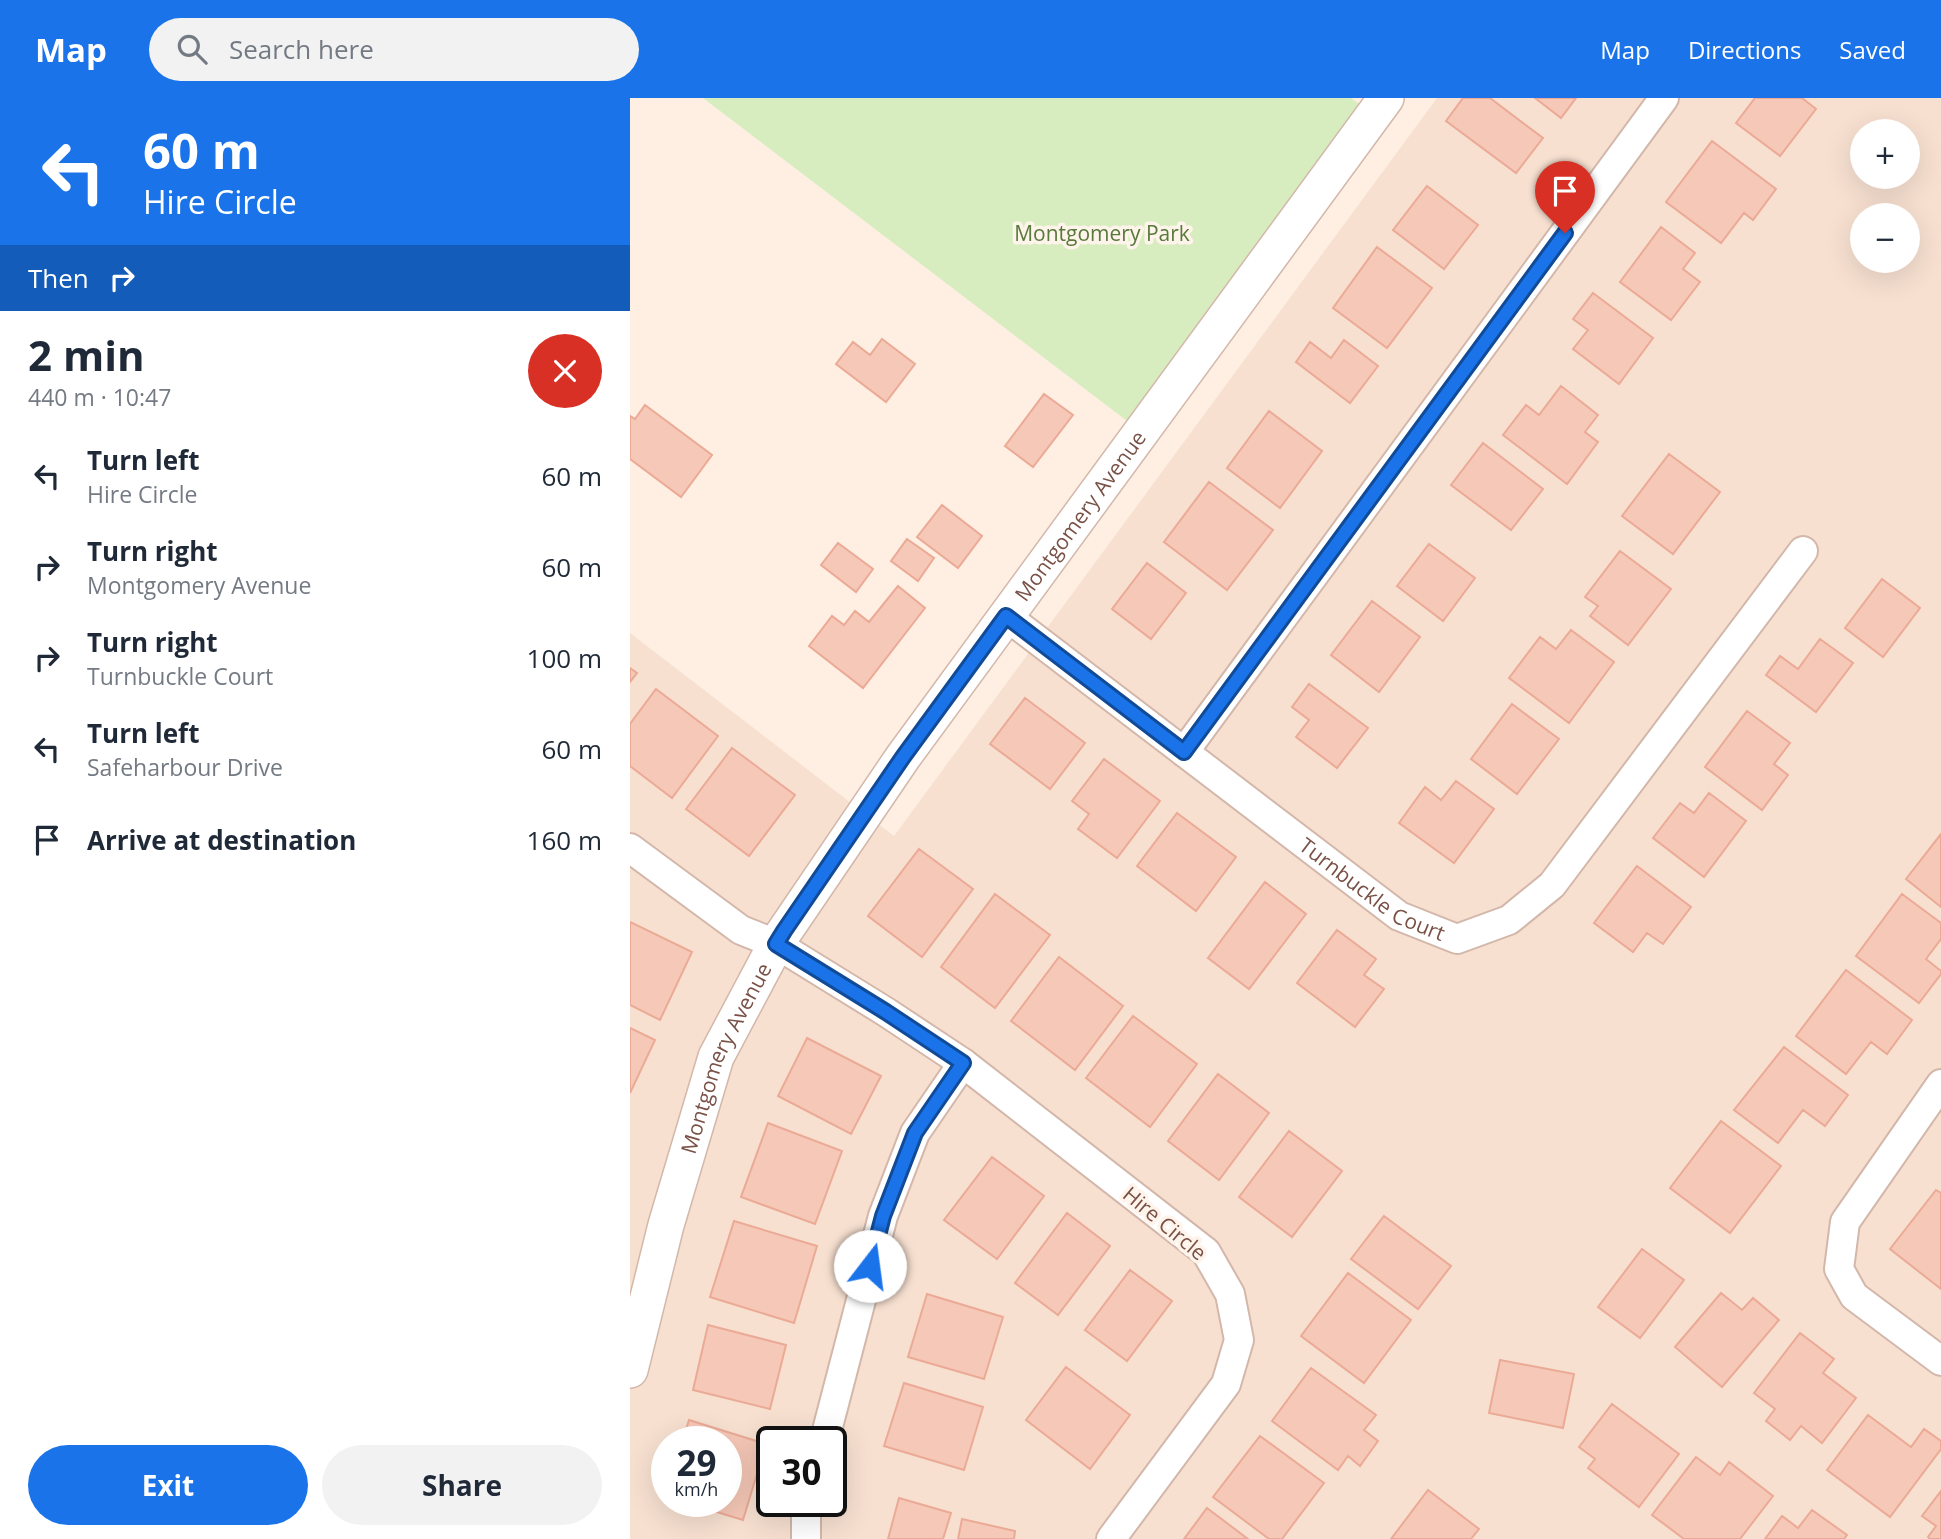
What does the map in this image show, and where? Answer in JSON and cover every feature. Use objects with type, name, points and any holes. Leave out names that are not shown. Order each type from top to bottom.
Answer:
[{"type":"street","name":"Montgomery Avenue","points":[[630,1370],[666,1225],[716,1058],[776,944],[903,757],[1386,98]]},
{"type":"street","points":[[1184,752],[1664,98]]},
{"type":"street","name":"Turnbuckle Court","points":[[1006,616],[1399,916],[1457,939],[1509,920],[1552,885],[1803,551]]},
{"type":"street","name":"Hire Circle","points":[[630,848],[741,930],[776,944],[963,1063],[1206,1252],[1230,1294],[1239,1340],[1226,1384],[1111,1539]]},
{"type":"street","points":[[828,1426],[883,1216],[915,1133],[963,1063]]},
{"type":"street","points":[[1941,1084],[1845,1222],[1839,1269],[1854,1296],[1941,1361]]},
{"type":"street","points":[[806,1517],[807,1539]]},
{"type":"shaded area","points":[[1437,98],[1941,98],[1941,1539],[630,1539],[630,633],[894,836]]},
{"type":"green space","name":"Montgomery Park","points":[[703,98],[1351,98],[1362,106],[1131,424]]},
{"type":"building","points":[[1463,98],[1490,98],[1543,138],[1516,173],[1446,121]]},
{"type":"building","points":[[1535,98],[1576,98],[1561,118]]},
{"type":"building","points":[[1755,98],[1802,98],[1816,109],[1780,156],[1736,123]]},
{"type":"building","points":[[1712,141],[1776,189],[1753,220],[1744,213],[1721,243],[1666,202]]},
{"type":"building","points":[[1427,186],[1478,225],[1444,269],[1393,230]]},
{"type":"building","points":[[1661,227],[1695,253],[1683,269],[1700,282],[1671,320],[1620,282]]},
{"type":"building","points":[[1377,247],[1432,288],[1387,348],[1333,308]]},
{"type":"building","points":[[1593,293],[1653,338],[1619,384],[1573,349],[1588,330],[1573,319]]},
{"type":"building","points":[[882,339],[915,364],[886,402],[836,364],[853,342],[870,355]]},
{"type":"building","points":[[1344,340],[1378,366],[1350,403],[1296,362],[1310,342],[1331,358]]},
{"type":"building","points":[[1561,386],[1598,415],[1585,432],[1598,442],[1567,484],[1503,435],[1526,405],[1539,415]]},
{"type":"building","points":[[1044,394],[1073,415],[1033,467],[1005,446]]},
{"type":"building","points":[[645,405],[712,455],[681,497],[630,459],[630,416],[635,419]]},
{"type":"building","points":[[1269,411],[1322,451],[1280,508],[1227,468]]},
{"type":"building","points":[[1483,443],[1543,489],[1511,530],[1451,485]]},
{"type":"building","points":[[1669,454],[1720,492],[1673,554],[1622,516]]},
{"type":"building","points":[[1209,482],[1273,530],[1227,590],[1164,542]]},
{"type":"building","points":[[942,505],[982,536],[958,568],[917,537]]},
{"type":"building","points":[[907,539],[934,558],[918,581],[891,561]]},
{"type":"building","points":[[838,543],[873,569],[856,592],[821,565]]},
{"type":"building","points":[[1429,544],[1475,578],[1443,621],[1397,586]]},
{"type":"building","points":[[1620,551],[1671,589],[1628,645],[1590,616],[1598,606],[1585,597]]},
{"type":"building","points":[[1147,563],[1186,593],[1151,639],[1112,609]]},
{"type":"building","points":[[1882,579],[1920,608],[1883,657],[1845,628]]},
{"type":"building","points":[[898,586],[925,608],[863,688],[809,646],[832,616],[844,625],[855,611],[869,622]]},
{"type":"building","points":[[1372,601],[1420,637],[1379,692],[1331,655]]},
{"type":"building","points":[[1571,630],[1614,662],[1569,723],[1509,678],[1540,637],[1556,649]]},
{"type":"building","points":[[1820,639],[1853,663],[1816,712],[1766,675],[1780,656],[1798,669]]},
{"type":"building","points":[[630,668],[637,673],[630,682]]},
{"type":"building","points":[[1309,684],[1368,728],[1337,768],[1296,737],[1309,720],[1292,707]]},
{"type":"building","points":[[656,689],[718,736],[672,798],[630,766],[630,724]]},
{"type":"building","points":[[1025,698],[1085,743],[1050,789],[990,744]]},
{"type":"building","points":[[1512,704],[1559,739],[1517,794],[1471,759]]},
{"type":"building","points":[[1747,711],[1790,743],[1774,764],[1788,775],[1762,810],[1705,767]]},
{"type":"building","points":[[732,748],[795,795],[749,856],[686,809]]},
{"type":"building","points":[[1104,759],[1160,801],[1117,858],[1078,829],[1089,814],[1072,801]]},
{"type":"building","points":[[1456,781],[1494,809],[1454,863],[1399,823],[1425,787],[1441,800]]},
{"type":"building","points":[[1709,793],[1746,821],[1704,877],[1653,838],[1680,803],[1694,813]]},
{"type":"building","points":[[1177,813],[1236,857],[1196,911],[1137,866]]},
{"type":"building","points":[[1941,834],[1941,907],[1906,879]]},
{"type":"building","points":[[919,849],[973,889],[922,957],[868,916]]},
{"type":"building","points":[[1637,866],[1691,907],[1663,944],[1647,933],[1633,952],[1594,923]]},
{"type":"building","points":[[1265,882],[1306,914],[1249,989],[1208,958]]},
{"type":"building","points":[[995,894],[1050,935],[995,1008],[941,967]]},
{"type":"building","points":[[1902,894],[1941,923],[1941,939],[1926,959],[1941,971],[1941,974],[1919,1003],[1856,956]]},
{"type":"building","points":[[630,922],[692,952],[660,1020],[630,1005]]},
{"type":"building","points":[[1337,930],[1376,959],[1364,975],[1384,989],[1355,1027],[1297,983]]},
{"type":"building","points":[[1059,957],[1123,1006],[1075,1070],[1011,1021]]},
{"type":"building","points":[[1846,970],[1912,1020],[1887,1054],[1871,1042],[1846,1074],[1796,1036]]},
{"type":"building","points":[[1133,1016],[1197,1064],[1150,1127],[1086,1078]]},
{"type":"building","points":[[630,1028],[655,1040],[630,1093]]},
{"type":"building","points":[[807,1038],[881,1076],[851,1134],[778,1096]]},
{"type":"building","points":[[1784,1047],[1848,1095],[1825,1126],[1803,1110],[1778,1143],[1734,1110]]},
{"type":"building","points":[[1218,1074],[1269,1113],[1219,1180],[1168,1141]]},
{"type":"building","points":[[1721,1121],[1781,1166],[1730,1233],[1670,1188]]},
{"type":"building","points":[[768,1123],[842,1151],[815,1224],[741,1197]]},
{"type":"building","points":[[1289,1131],[1342,1171],[1292,1237],[1239,1197]]},
{"type":"building","points":[[992,1157],[1044,1196],[997,1259],[944,1220]]},
{"type":"building","points":[[1936,1190],[1941,1193],[1941,1289],[1890,1249]]},
{"type":"building","points":[[1067,1213],[1110,1246],[1058,1315],[1015,1283]]},
{"type":"building","points":[[1384,1216],[1451,1266],[1418,1309],[1351,1259]]},
{"type":"building","points":[[734,1221],[817,1246],[794,1323],[710,1297]]},
{"type":"building","points":[[1642,1249],[1684,1280],[1640,1338],[1598,1307]]},
{"type":"building","points":[[1130,1270],[1172,1301],[1127,1361],[1085,1330]]},
{"type":"building","points":[[1348,1273],[1411,1320],[1364,1383],[1301,1336]]},
{"type":"building","points":[[1721,1293],[1742,1310],[1753,1298],[1779,1320],[1722,1387],[1675,1347]]},
{"type":"building","points":[[927,1294],[1003,1317],[984,1379],[908,1357]]},
{"type":"building","points":[[708,1325],[786,1345],[770,1409],[693,1390]]},
{"type":"building","points":[[1800,1333],[1834,1359],[1823,1373],[1856,1398],[1822,1443],[1801,1426],[1790,1440],[1766,1421],[1775,1409],[1754,1393]]},
{"type":"building","points":[[1500,1360],[1574,1374],[1563,1428],[1489,1413]]},
{"type":"building","points":[[1066,1367],[1130,1415],[1090,1469],[1026,1420]]},
{"type":"building","points":[[1311,1368],[1376,1415],[1364,1430],[1378,1441],[1360,1466],[1348,1456],[1338,1470],[1272,1421]]},
{"type":"building","points":[[904,1383],[983,1407],[964,1470],[884,1446]]},
{"type":"building","points":[[1612,1404],[1679,1454],[1639,1507],[1588,1468],[1595,1459],[1579,1447]]},
{"type":"building","points":[[1868,1415],[1911,1447],[1924,1429],[1941,1441],[1941,1449],[1890,1517],[1827,1470]]},
{"type":"building","points":[[689,1420],[708,1426],[687,1426]]},
{"type":"building","points":[[1260,1436],[1324,1483],[1282,1539],[1269,1539],[1213,1497]]},
{"type":"building","points":[[742,1437],[756,1441],[756,1477],[743,1520],[733,1517],[742,1517]]},
{"type":"building","points":[[1696,1457],[1720,1475],[1729,1462],[1773,1496],[1740,1539],[1684,1539],[1652,1515]]},
{"type":"building","points":[[1428,1490],[1479,1529],[1471,1539],[1391,1539]]},
{"type":"building","points":[[1941,1491],[1941,1539],[1930,1539],[1928,1537],[1936,1526],[1922,1516]]},
{"type":"building","points":[[899,1498],[951,1513],[943,1539],[888,1539]]},
{"type":"building","points":[[1207,1508],[1248,1539],[1184,1539]]},
{"type":"building","points":[[1812,1510],[1847,1535],[1844,1539],[1765,1539],[1782,1516],[1798,1528]]},
{"type":"building","points":[[962,1519],[1015,1531],[1014,1539],[958,1539]]},
{"type":"route","points":[[870,1266],[883,1216],[915,1133],[963,1063],[776,944],[784,931],[903,757],[1006,616],[1184,752],[1565,233]]}]
